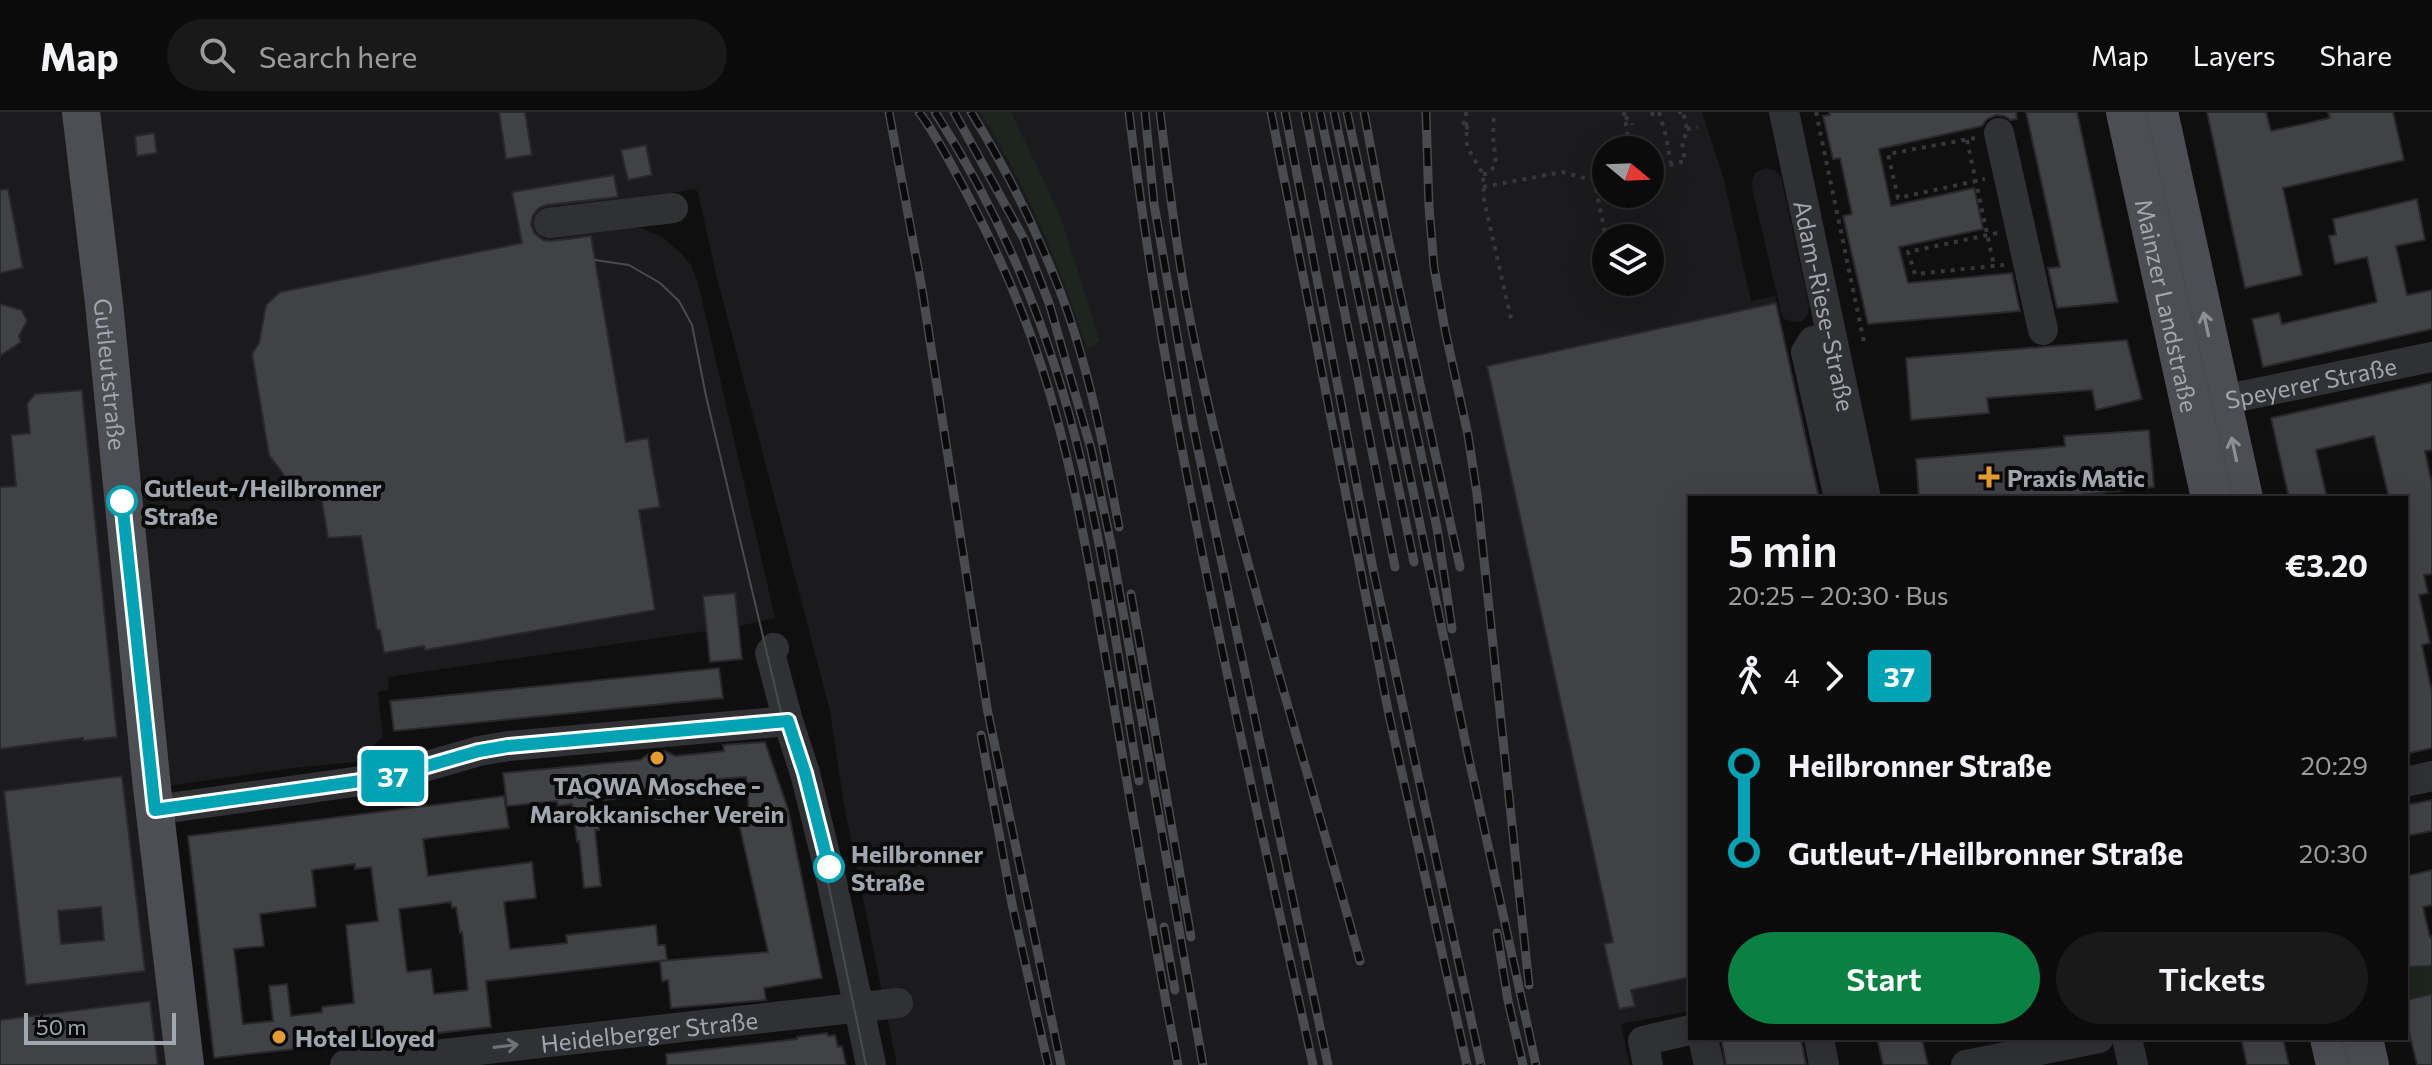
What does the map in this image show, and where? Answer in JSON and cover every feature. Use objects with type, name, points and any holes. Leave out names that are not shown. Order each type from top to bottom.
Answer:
[{"type":"main road","name":"Gutleutstraße","points":[[81,112],[185,1065]]},
{"type":"main road","name":"Mainzer Landstraße","points":[[2125,112],[2206,404],[2243,496]]},
{"type":"main road","name":"Mainzer Landstraße","points":[[2159,112],[2206,404],[2210,496]]},
{"type":"main road","points":[[2329,1040],[2335,1065]]},
{"type":"main road","points":[[2364,1040],[2370,1065]]},
{"type":"street","name":"Adam-Riese-Straße","points":[[1784,112],[1866,496]]},
{"type":"street","points":[[1999,133],[2043,330]]},
{"type":"street","points":[[549,223],[673,208]]},
{"type":"street","points":[[1829,326],[1806,352],[1839,496]]},
{"type":"street","name":"Speyerer Straße","points":[[2206,404],[2432,357]]},
{"type":"street","points":[[774,648],[770,653],[831,878],[871,1065]]},
{"type":"street","points":[[155,810],[389,777],[479,751],[508,746],[788,721]]},
{"type":"street","points":[[2408,782],[2432,776]]},
{"type":"street","name":"Heidelberger Straße","points":[[345,1065],[587,1051],[898,1003]]},
{"type":"street","points":[[1648,1065],[1643,1041],[1688,1030]]},
{"type":"street","points":[[1703,1040],[1709,1065]]},
{"type":"street","points":[[1819,1040],[1824,1065]]},
{"type":"street","points":[[1960,1040],[1966,1065],[2089,1040]]},
{"type":"street","points":[[2127,1040],[2133,1065]]},
{"type":"path","points":[[1466,112],[1467,147],[1483,174],[1483,187],[1512,323]]},
{"type":"path","points":[[1493,136],[1494,112]]},
{"type":"path","points":[[1652,112],[1654,119]]},
{"type":"path","points":[[1659,112],[1671,165]]},
{"type":"path","points":[[1816,112],[1865,347]]},
{"type":"path","points":[[1664,167],[1685,161],[1682,142],[1687,135],[1681,113]]},
{"type":"path","points":[[1625,115],[1632,125]]},
{"type":"path","points":[[1625,115],[1629,136]]},
{"type":"path","points":[[1483,174],[1496,165],[1491,119]]},
{"type":"path","points":[[1466,130],[1470,120]]},
{"type":"path","points":[[1463,121],[1466,130]]},
{"type":"path","points":[[1685,130],[1698,127]]},
{"type":"path","points":[[1999,133],[1888,154],[1898,198],[2007,174]]},
{"type":"path","points":[[1967,140],[1994,266]]},
{"type":"path","points":[[1664,141],[1668,147]]},
{"type":"path","points":[[1483,187],[1562,172],[1592,179]]},
{"type":"path","points":[[2019,229],[1908,252],[1915,274],[2027,263]]},
{"type":"shaded area","points":[[0,112],[1702,112],[1724,180],[1751,301],[1775,296],[1820,496],[1688,496],[1688,1011],[1621,1024],[1630,1065],[897,1065],[844,805],[830,711],[695,189],[540,215],[544,238],[621,226],[640,228],[662,237],[691,265],[698,283],[775,618],[739,626],[742,659],[710,662],[706,631],[388,677],[389,690],[378,692],[383,737],[355,762],[153,788],[185,1065],[0,1065]]},
{"type":"shaded area","points":[[980,112],[1011,112],[1060,215],[1100,341],[1087,349],[1041,227],[1013,169]]},
{"type":"shaded area","points":[[1766,168],[1775,170],[1781,177],[1809,306],[1807,316],[1802,321],[1784,319],[1781,312],[1751,184],[1755,173]]},
{"type":"shaded area","points":[[2432,966],[2432,994],[2408,1000],[2408,967]]},
{"type":"building","points":[[499,112],[525,112],[532,155],[506,159]]},
{"type":"building","points":[[1829,112],[2016,112],[2017,119],[1996,115],[1987,119],[1982,126],[1879,149],[1891,206],[1974,188],[1983,229],[1899,247],[1908,283],[2012,273],[2020,311],[1868,324],[1843,216],[1852,214],[1840,158],[1833,159],[1823,116],[1830,115]]},
{"type":"building","points":[[2026,112],[2077,112],[2118,302],[2057,308],[2048,268],[2060,267]]},
{"type":"building","points":[[2207,112],[2266,112],[2271,131],[2330,118],[2328,112],[2393,112],[2404,160],[2283,188],[2302,275],[2245,288]]},
{"type":"building","points":[[154,133],[157,153],[137,156],[135,136]]},
{"type":"building","points":[[646,145],[652,175],[628,180],[621,150]]},
{"type":"building","points":[[614,175],[618,197],[546,205],[533,215],[531,224],[534,233],[543,240],[591,236],[626,442],[648,438],[660,507],[639,510],[655,610],[425,650],[424,646],[384,653],[380,630],[377,630],[361,536],[328,538],[319,484],[298,487],[290,483],[269,455],[252,354],[259,343],[266,305],[280,292],[522,243],[512,192]]},
{"type":"building","points":[[8,189],[23,268],[0,273],[0,190]]},
{"type":"building","points":[[2417,199],[2425,240],[2396,246],[2407,295],[2432,290],[2432,329],[2263,367],[2252,319],[2279,313],[2282,324],[2377,302],[2367,257],[2335,264],[2329,236],[2336,235],[2333,219]]},
{"type":"building","points":[[1776,303],[1819,496],[1688,496],[1688,977],[1631,990],[1635,1006],[1619,1009],[1604,944],[1613,942],[1487,366]]},
{"type":"building","points":[[0,304],[22,310],[27,321],[19,336],[21,342],[0,356]]},
{"type":"building","points":[[2127,340],[2142,399],[2096,410],[2092,390],[1987,398],[1989,413],[1911,420],[1906,358]]},
{"type":"building","points":[[2432,382],[2432,450],[2425,451],[2432,484],[2432,574],[2424,575],[2428,593],[2419,595],[2430,643],[2422,645],[2432,692],[2432,748],[2408,754],[2408,496],[2389,496],[2374,436],[2316,450],[2327,496],[2289,496],[2271,418]]},
{"type":"building","points":[[82,390],[117,737],[83,741],[83,738],[0,749],[0,487],[16,486],[11,435],[30,433],[27,404],[35,394]]},
{"type":"building","points":[[2149,430],[2154,487],[2071,496],[1919,496],[1916,459],[2065,446],[2064,436]]},
{"type":"building","points":[[735,593],[742,659],[710,662],[703,596]]},
{"type":"building","points":[[719,668],[723,698],[394,731],[390,701]]},
{"type":"building","points":[[765,742],[788,809],[822,978],[764,988],[766,1000],[671,1008],[668,980],[662,981],[660,961],[768,952],[737,815],[749,814],[746,777],[705,780],[706,790],[675,793],[665,799],[646,795],[596,801],[599,830],[595,830],[601,886],[584,888],[572,804],[558,806],[557,801],[507,806],[503,773],[640,760],[653,751],[665,751],[675,756],[724,751],[723,745]]},
{"type":"building","points":[[122,776],[145,971],[26,985],[4,791]],"holes":[[[101,907],[104,940],[61,944],[58,911]]]},
{"type":"building","points":[[504,796],[509,828],[423,839],[428,876],[532,862],[536,898],[504,902],[510,949],[567,943],[566,935],[656,925],[658,945],[665,945],[667,960],[486,981],[491,1027],[214,1058],[188,836]],"holes":[[[355,864],[355,869],[371,867],[378,921],[346,925],[354,1003],[322,1007],[322,1012],[291,1016],[287,984],[269,986],[273,1021],[243,1024],[234,949],[264,946],[260,914],[316,907],[312,870]],[[451,902],[452,908],[456,907],[462,932],[468,990],[434,994],[431,969],[407,972],[399,909]]]},
{"type":"building","points":[[2432,800],[2432,831],[2408,836],[2408,805]]},
{"type":"building","points":[[2432,870],[2432,905],[2423,907],[2432,936],[2432,966],[2408,967],[2408,876]]},
{"type":"building","points":[[2432,994],[2432,1065],[2417,1065],[2408,1028],[2408,1000]]},
{"type":"building","points":[[150,1001],[158,1065],[0,1065],[0,1020]]},
{"type":"building","points":[[827,1033],[828,1036],[835,1035],[838,1047],[842,1046],[846,1065],[667,1065],[666,1054]]},
{"type":"building","points":[[1721,1040],[1801,1040],[1806,1065],[1726,1065]]},
{"type":"building","points":[[1877,1040],[1922,1040],[1928,1065],[1883,1065]]},
{"type":"building","points":[[2241,1040],[2283,1040],[2289,1065],[2247,1065]]},
{"type":"tram line","points":[[2146,112],[2233,496]]},
{"type":"tram line","points":[[595,260],[629,265],[660,283],[679,301],[692,325],[783,721],[796,754],[829,887],[866,1065]]},
{"type":"tram line","points":[[2343,1040],[2349,1065]]},
{"type":"railway","points":[[889,112],[922,289],[987,708],[1061,1065]]},
{"type":"railway","points":[[919,112],[949,160],[998,255],[1026,323],[1054,407],[1089,564],[1178,1065]]},
{"type":"railway","points":[[935,112],[1003,234],[1031,298],[1054,364],[1094,519],[1139,781]]},
{"type":"railway","points":[[954,112],[1024,239],[1049,303],[1091,449],[1111,544],[1203,1065]]},
{"type":"railway","points":[[971,112],[1031,222],[1070,320],[1095,408],[1119,527]]},
{"type":"railway","points":[[1129,112],[1145,232],[1186,472],[1313,1065]]},
{"type":"railway","points":[[1145,112],[1154,204],[1193,426],[1328,1065]]},
{"type":"railway","points":[[1160,112],[1179,256],[1204,387],[1245,552],[1360,961]]},
{"type":"railway","points":[[1271,112],[1389,715],[1467,1065]]},
{"type":"railway","points":[[1285,112],[1373,569],[1481,1065]]},
{"type":"railway","points":[[1305,112],[1395,567]]},
{"type":"railway","points":[[1320,112],[1414,562]]},
{"type":"railway","points":[[1334,112],[1536,1065]]},
{"type":"railway","points":[[1347,112],[1437,528],[1452,629]]},
{"type":"railway","points":[[1364,112],[1387,234],[1460,567]]},
{"type":"railway","points":[[1426,112],[1434,267],[1477,494],[1529,985]]},
{"type":"railway","points":[[1131,594],[1191,937]]},
{"type":"railway","points":[[981,735],[1012,904],[1048,1065]]},
{"type":"railway","points":[[1164,927],[1175,990]]},
{"type":"railway","points":[[1497,933],[1523,1065]]},
{"type":"bus line","name":"37","points":[[122,501],[155,810],[389,777],[479,751],[508,746],[788,721],[799,750],[829,867]]},
{"type":"place","name":"Praxis Matic","points":[[1989,477]]},
{"type":"place","name":"Gutleut-/Heilbronner Straße","points":[[122,501]]},
{"type":"place","name":"TAQWA Moschee - Marokkanischer Verein","points":[[657,758]]},
{"type":"place","name":"Heilbronner Straße","points":[[829,867]]},
{"type":"place","name":"Hotel Lloyed","points":[[279,1037]]}]
